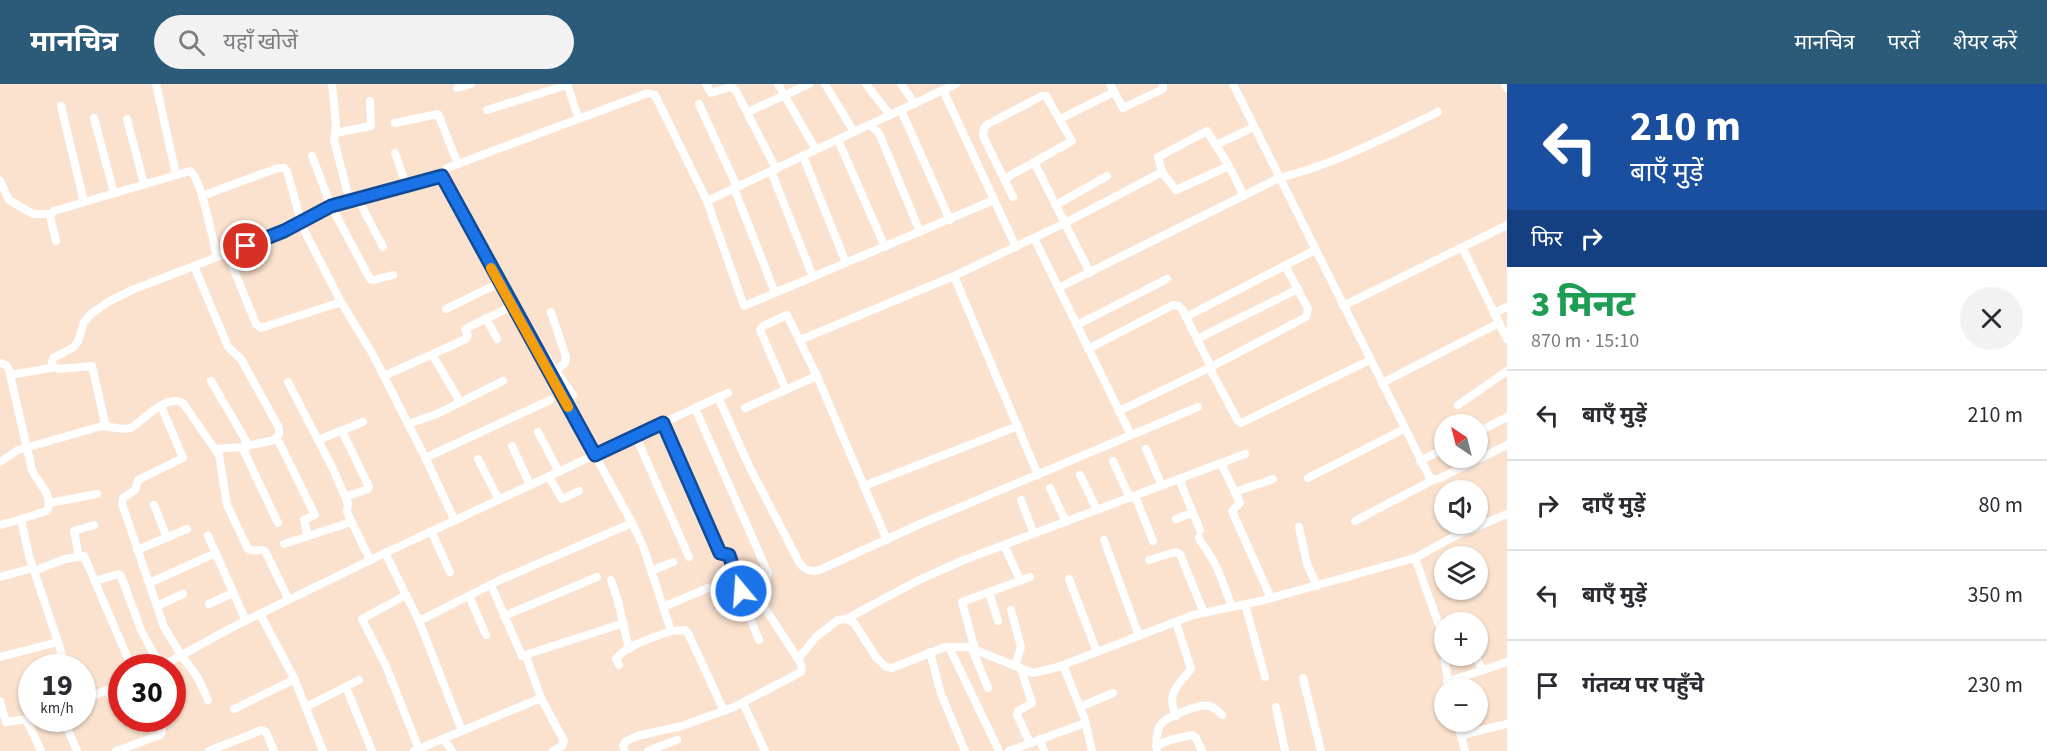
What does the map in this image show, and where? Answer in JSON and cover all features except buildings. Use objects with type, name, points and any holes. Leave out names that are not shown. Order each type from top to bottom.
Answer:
[{"type":"street","points":[[156,84],[176,175]]},
{"type":"street","points":[[332,84],[336,124],[334,140],[354,200],[383,247]]},
{"type":"street","points":[[457,88],[471,84]]},
{"type":"street","points":[[706,84],[711,93],[733,88],[748,112],[773,170],[813,277]]},
{"type":"street","points":[[778,84],[816,150]]},
{"type":"street","points":[[748,112],[808,84]]},
{"type":"street","points":[[825,84],[854,132]]},
{"type":"street","points":[[866,84],[890,116]]},
{"type":"street","points":[[901,84],[915,104]]},
{"type":"street","points":[[707,201],[915,104],[941,88],[956,84]]},
{"type":"street","points":[[1060,119],[1112,88],[1123,108],[1163,89],[1163,84]]},
{"type":"street","points":[[1233,84],[1420,461],[1433,480]]},
{"type":"street","points":[[487,110],[567,85],[579,119]]},
{"type":"street","points":[[941,88],[1016,247]]},
{"type":"street","points":[[52,366],[53,358],[69,351],[78,341],[87,318],[108,302],[132,290],[303,222],[331,206],[442,176],[447,168],[648,93],[655,95],[707,201],[744,306],[994,200]]},
{"type":"street","points":[[1004,178],[1072,141],[1044,96],[985,126],[983,136],[1012,197]]},
{"type":"street","points":[[335,133],[371,126],[370,101]]},
{"type":"street","points":[[699,104],[735,188],[775,293]]},
{"type":"street","points":[[60,106],[84,202]]},
{"type":"street","points":[[901,110],[950,220]]},
{"type":"street","points":[[1058,288],[1279,178],[1312,170],[1343,158],[1438,112]]},
{"type":"street","points":[[395,123],[438,114],[458,164]]},
{"type":"street","points":[[94,118],[114,193]]},
{"type":"street","points":[[127,119],[144,184]]},
{"type":"street","points":[[870,125],[879,133],[920,232]]},
{"type":"street","points":[[1216,145],[1254,127]]},
{"type":"street","points":[[1229,166],[1179,190],[1174,189],[1162,172],[1158,160],[1159,154],[1204,131],[1209,133],[1229,166],[1244,196]]},
{"type":"street","points":[[838,140],[885,247]]},
{"type":"street","points":[[395,153],[407,187]]},
{"type":"street","points":[[312,156],[331,206],[369,279],[374,280],[393,275]]},
{"type":"street","points":[[803,156],[846,263]]},
{"type":"street","points":[[1034,162],[1090,273]]},
{"type":"street","points":[[202,196],[281,167],[287,171],[303,228],[341,302],[384,376],[454,520]]},
{"type":"street","points":[[0,181],[9,200],[33,214],[50,214],[144,184],[193,172],[202,196],[217,257]]},
{"type":"street","points":[[800,340],[954,276],[1065,223],[1162,172]]},
{"type":"street","points":[[442,176],[632,523],[643,546],[671,631]]},
{"type":"street","points":[[1056,205],[1107,176]]},
{"type":"street","points":[[50,214],[56,241]]},
{"type":"street","points":[[1343,306],[1507,225]]},
{"type":"street","points":[[1034,238],[1131,435]]},
{"type":"street","points":[[1462,247],[1507,339]]},
{"type":"street","points":[[1186,317],[1315,250]]},
{"type":"street","points":[[227,253],[256,324],[261,328],[341,302]]},
{"type":"street","points":[[194,266],[228,346],[241,359],[279,428],[279,434],[274,440],[246,447],[216,449]]},
{"type":"street","points":[[1119,411],[1306,317],[1308,309],[1285,266]]},
{"type":"street","points":[[954,276],[1038,475]]},
{"type":"street","points":[[1077,325],[1167,279]]},
{"type":"street","points":[[446,309],[499,283]]},
{"type":"street","points":[[1197,339],[1298,289]]},
{"type":"street","points":[[1088,349],[1173,305],[1179,306],[1241,423],[1370,360]]},
{"type":"street","points":[[384,376],[466,339],[468,335],[465,329],[512,306]]},
{"type":"street","points":[[1494,313],[1507,307]]},
{"type":"street","points":[[551,312],[566,357],[565,363],[556,370]]},
{"type":"street","points":[[786,390],[760,328],[787,315],[817,376],[887,540]]},
{"type":"street","points":[[486,318],[497,339]]},
{"type":"street","points":[[1382,383],[1499,323]]},
{"type":"street","points":[[534,338],[573,395]]},
{"type":"street","points":[[432,354],[460,402]]},
{"type":"street","points":[[0,363],[8,366],[32,470],[42,483],[49,503],[47,511],[0,525]]},
{"type":"street","points":[[10,375],[52,366],[59,369],[92,366],[106,421],[102,426]]},
{"type":"street","points":[[1458,405],[1507,370]]},
{"type":"street","points":[[745,408],[817,376]]},
{"type":"street","points":[[211,381],[246,447],[278,523]]},
{"type":"street","points":[[408,424],[437,414],[503,381]]},
{"type":"street","points":[[288,382],[348,503],[347,512],[370,560]]},
{"type":"street","points":[[183,654],[370,560],[728,393]]},
{"type":"street","points":[[718,398],[749,466],[802,567],[811,572],[1198,407]]},
{"type":"street","points":[[425,458],[550,400]]},
{"type":"street","points":[[0,462],[28,446],[102,426],[130,428],[161,406],[176,401],[183,403],[216,449],[221,464],[227,505],[248,549],[265,551],[289,600]]},
{"type":"street","points":[[161,406],[183,458],[138,480],[135,490],[123,498],[122,504],[164,627],[180,654]]},
{"type":"street","points":[[625,751],[623,744],[637,736],[682,726],[724,711],[798,675],[802,667],[755,593],[756,586],[766,579],[768,573],[695,408]]},
{"type":"street","points":[[1488,427],[1507,417]]},
{"type":"street","points":[[318,440],[363,422]]},
{"type":"street","points":[[663,423],[720,553],[729,555],[741,586],[741,596],[759,640]]},
{"type":"street","points":[[864,486],[1018,426]]},
{"type":"street","points":[[1308,478],[1404,429]]},
{"type":"street","points":[[342,431],[369,487],[345,497]]},
{"type":"street","points":[[538,432],[560,472]]},
{"type":"street","points":[[636,437],[689,557]]},
{"type":"street","points":[[274,440],[279,442],[283,448],[315,515],[304,520],[308,536]]},
{"type":"street","points":[[1355,521],[1507,445]]},
{"type":"street","points":[[512,446],[530,485]]},
{"type":"street","points":[[1146,449],[1162,486]]},
{"type":"street","points":[[798,659],[816,637],[838,620],[846,619],[920,580],[964,560],[1245,454]]},
{"type":"street","points":[[1420,461],[1434,454]]},
{"type":"street","points":[[478,459],[499,500]]},
{"type":"street","points":[[1113,461],[1133,497],[1153,542]]},
{"type":"street","points":[[1221,463],[1240,504],[1232,511],[1271,598]]},
{"type":"street","points":[[1080,475],[1097,510]]},
{"type":"street","points":[[549,477],[562,499],[579,491]]},
{"type":"street","points":[[1179,479],[1232,607]]},
{"type":"street","points":[[1235,492],[1273,479]]},
{"type":"street","points":[[1050,488],[1066,522]]},
{"type":"street","points":[[49,503],[97,494]]},
{"type":"street","points":[[1021,500],[1035,534]]},
{"type":"street","points":[[154,505],[166,538]]},
{"type":"street","points":[[1176,519],[1192,513]]},
{"type":"street","points":[[846,619],[854,623],[876,657],[886,667],[892,668],[930,652],[949,647],[973,650],[999,658],[1033,673],[1063,665],[1204,613],[1271,598],[1415,558],[1453,537],[1507,514]]},
{"type":"street","points":[[22,519],[33,569],[61,654]]},
{"type":"street","points":[[284,544],[351,522]]},
{"type":"street","points":[[419,621],[491,585],[632,523]]},
{"type":"street","points":[[79,557],[74,531],[94,525]]},
{"type":"street","points":[[1299,527],[1307,564],[1317,586]]},
{"type":"street","points":[[137,550],[187,529]]},
{"type":"street","points":[[431,531],[450,572]]},
{"type":"street","points":[[208,536],[246,621]]},
{"type":"street","points":[[1104,540],[1140,636]]},
{"type":"street","points":[[1004,545],[1020,580]]},
{"type":"street","points":[[1149,560],[1175,552],[1180,554],[1204,613]]},
{"type":"street","points":[[149,583],[216,553]]},
{"type":"street","points":[[385,553],[419,621],[462,731]]},
{"type":"street","points":[[0,577],[84,556],[126,654]]},
{"type":"street","points":[[1415,558],[1440,628],[1447,678]]},
{"type":"street","points":[[651,571],[673,562]]},
{"type":"street","points":[[95,581],[118,574],[121,576],[153,654]]},
{"type":"street","points":[[504,616],[597,577]]},
{"type":"street","points":[[988,688],[973,650],[962,603],[1030,577]]},
{"type":"street","points":[[1069,579],[1097,652]]},
{"type":"street","points":[[611,580],[629,649]]},
{"type":"street","points":[[491,585],[520,655],[526,656],[624,623]]},
{"type":"street","points":[[663,607],[708,588]]},
{"type":"street","points":[[989,592],[998,621]]},
{"type":"street","points":[[209,604],[233,593]]},
{"type":"street","points":[[157,606],[183,594]]},
{"type":"street","points":[[406,596],[362,619],[386,666],[417,750],[541,698]]},
{"type":"street","points":[[469,596],[486,635]]},
{"type":"street","points":[[1245,604],[1265,677]]},
{"type":"street","points":[[1011,610],[1021,647],[1018,667],[1032,703],[1018,711],[1017,715],[1030,743]]},
{"type":"street","points":[[260,614],[295,680],[323,751]]},
{"type":"street","points":[[1176,622],[1191,669],[1172,693],[1171,705],[1176,716]]},
{"type":"street","points":[[619,665],[616,662],[617,657],[629,649],[671,631],[685,630],[724,711]]},
{"type":"street","points":[[0,657],[58,642]]},
{"type":"street","points":[[949,647],[999,751]]},
{"type":"street","points":[[930,652],[941,694],[965,751]]},
{"type":"street","points":[[526,656],[541,698],[564,741],[562,746],[553,751]]},
{"type":"street","points":[[186,662],[198,678],[208,700]]},
{"type":"street","points":[[1464,678],[1507,662]]},
{"type":"street","points":[[1063,665],[1080,707],[1092,751]]},
{"type":"street","points":[[1480,666],[1482,670]]},
{"type":"street","points":[[1303,678],[1321,751]]},
{"type":"street","points":[[234,709],[295,680]]},
{"type":"street","points":[[306,707],[359,680]]},
{"type":"street","points":[[346,687],[372,751]]},
{"type":"street","points":[[96,694],[107,690]]},
{"type":"street","points":[[1080,707],[1113,693]]},
{"type":"street","points":[[0,701],[3,723],[18,721]]},
{"type":"street","points":[[742,703],[765,751]]},
{"type":"street","points":[[1156,749],[1160,725],[1176,716],[1207,706],[1213,707],[1222,715]]},
{"type":"street","points":[[1276,707],[1286,751]]},
{"type":"street","points":[[1009,751],[1085,723]]},
{"type":"street","points":[[1461,735],[1507,724]]},
{"type":"street","points":[[209,751],[262,730],[266,732],[274,751]]},
{"type":"street","points":[[35,732],[41,751]]},
{"type":"street","points":[[69,732],[77,751]]},
{"type":"street","points":[[116,751],[135,748],[162,732]]},
{"type":"street","points":[[1460,732],[1465,751]]},
{"type":"street","points":[[1156,749],[1170,740],[1192,735],[1196,738],[1202,751]]},
{"type":"street","points":[[444,739],[452,751]]},
{"type":"street","points":[[1040,739],[1044,751]]},
{"type":"street","points":[[648,751],[677,740]]},
{"type":"slow traffic","points":[[491,268],[568,407]]},
{"type":"route","points":[[246,246],[284,231],[331,206],[438,179],[442,176],[595,455],[663,423],[720,553],[729,555],[741,591]]}]
